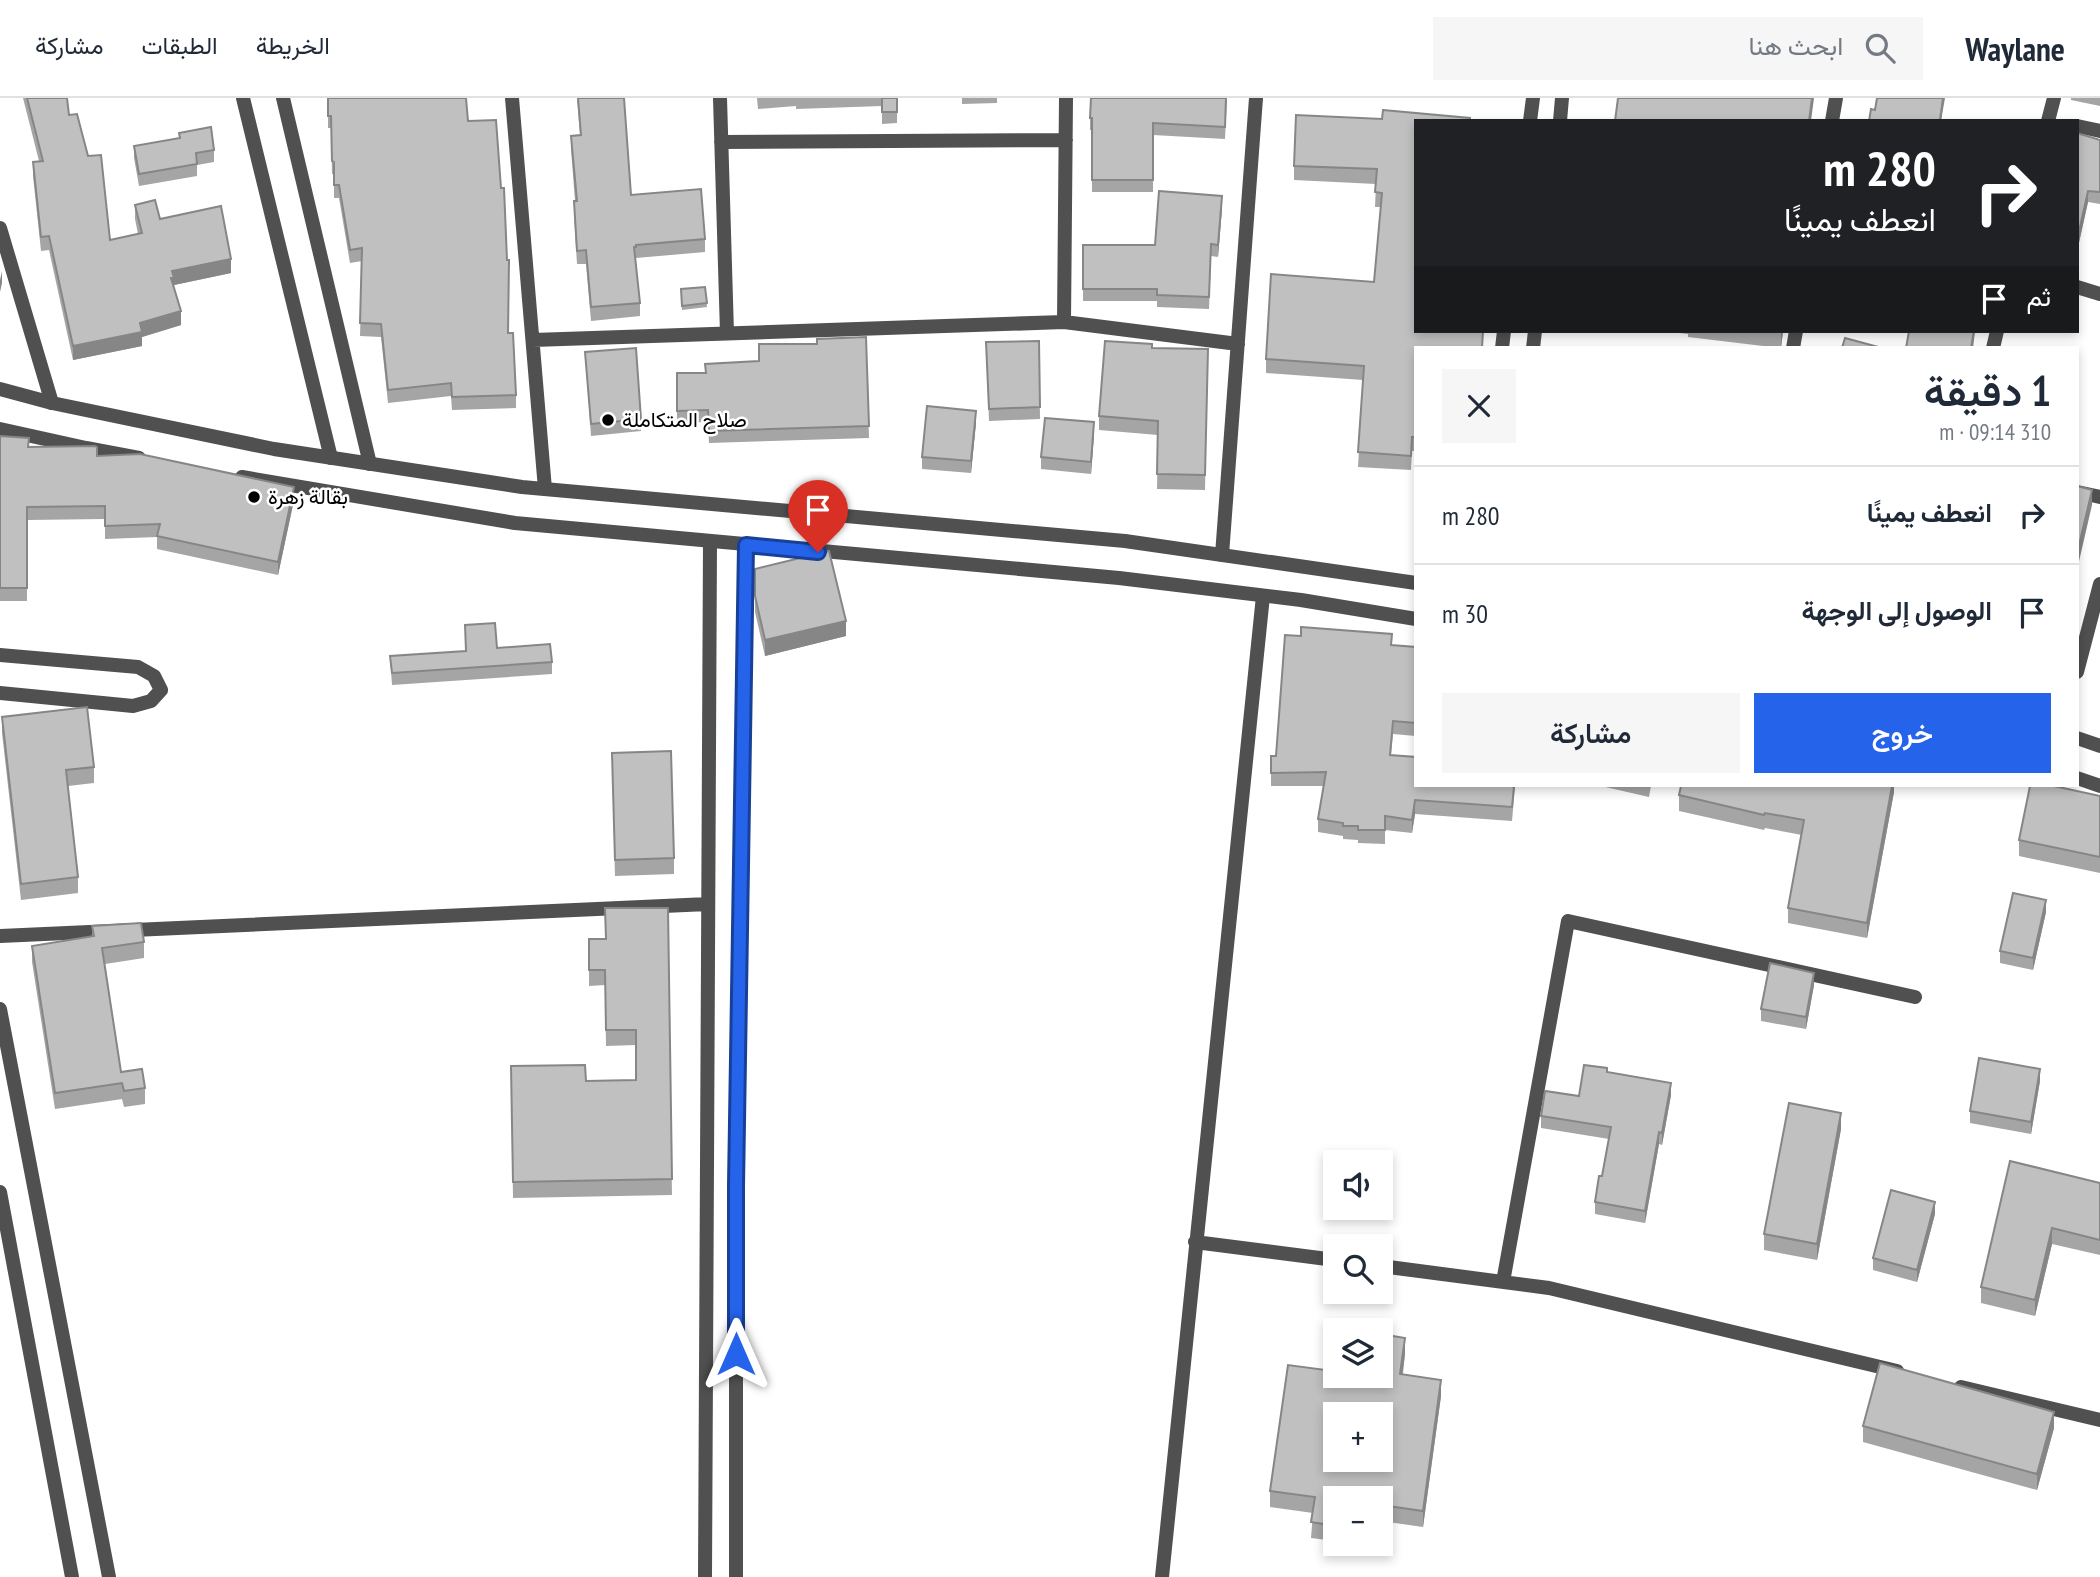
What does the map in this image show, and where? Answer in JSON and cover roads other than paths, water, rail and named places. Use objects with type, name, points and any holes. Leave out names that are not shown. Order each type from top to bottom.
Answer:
[{"type":"street","points":[[243,98],[331,458]]},
{"type":"street","points":[[283,98],[370,464]]},
{"type":"street","points":[[512,98],[545,489]]},
{"type":"street","points":[[720,98],[727,333]]},
{"type":"street","points":[[1064,323],[1066,98]]},
{"type":"street","points":[[1222,555],[1256,98]]},
{"type":"street","points":[[1530,119],[1533,98]]},
{"type":"street","points":[[1560,119],[1562,98]]},
{"type":"street","points":[[1832,119],[1836,98]]},
{"type":"street","points":[[2051,119],[2054,98]]},
{"type":"street","points":[[2079,126],[2100,131]]},
{"type":"street","points":[[721,142],[1066,140]]},
{"type":"street","points":[[0,231],[52,403]]},
{"type":"street","points":[[2079,289],[2100,294]]},
{"type":"street","points":[[533,340],[1064,323],[1238,344]]},
{"type":"street","points":[[0,389],[52,403],[274,449],[545,489],[1125,541],[1414,583]]},
{"type":"street","points":[[0,429],[154,461]]},
{"type":"street","points":[[222,473],[515,523],[1119,578],[1414,619]]},
{"type":"street","points":[[2079,492],[2100,497]]},
{"type":"street","points":[[705,1577],[710,542]]},
{"type":"street","points":[[736,1577],[736,1186],[746,545]]},
{"type":"street","points":[[2079,664],[2100,583]]},
{"type":"street","points":[[1162,1577],[1263,596]]},
{"type":"street","points":[[0,655],[138,667],[154,676],[162,690],[151,701],[133,705],[0,693]]},
{"type":"street","points":[[2079,739],[2100,746]]},
{"type":"street","points":[[2079,779],[2100,786]]},
{"type":"street","points":[[0,936],[709,904]]},
{"type":"street","points":[[1503,1282],[1568,921],[1915,997]]},
{"type":"street","points":[[0,1009],[109,1577]]},
{"type":"street","points":[[0,1192],[72,1577]]},
{"type":"street","points":[[1195,1242],[1323,1258]]},
{"type":"street","points":[[1393,1268],[1549,1288],[1911,1375]]},
{"type":"street","points":[[1951,1384],[2099,1418]]},
{"type":"place","name":"صلاح المتكاملة","points":[[608,420]]},
{"type":"place","name":"بقالة زهرة","points":[[254,497]]}]
